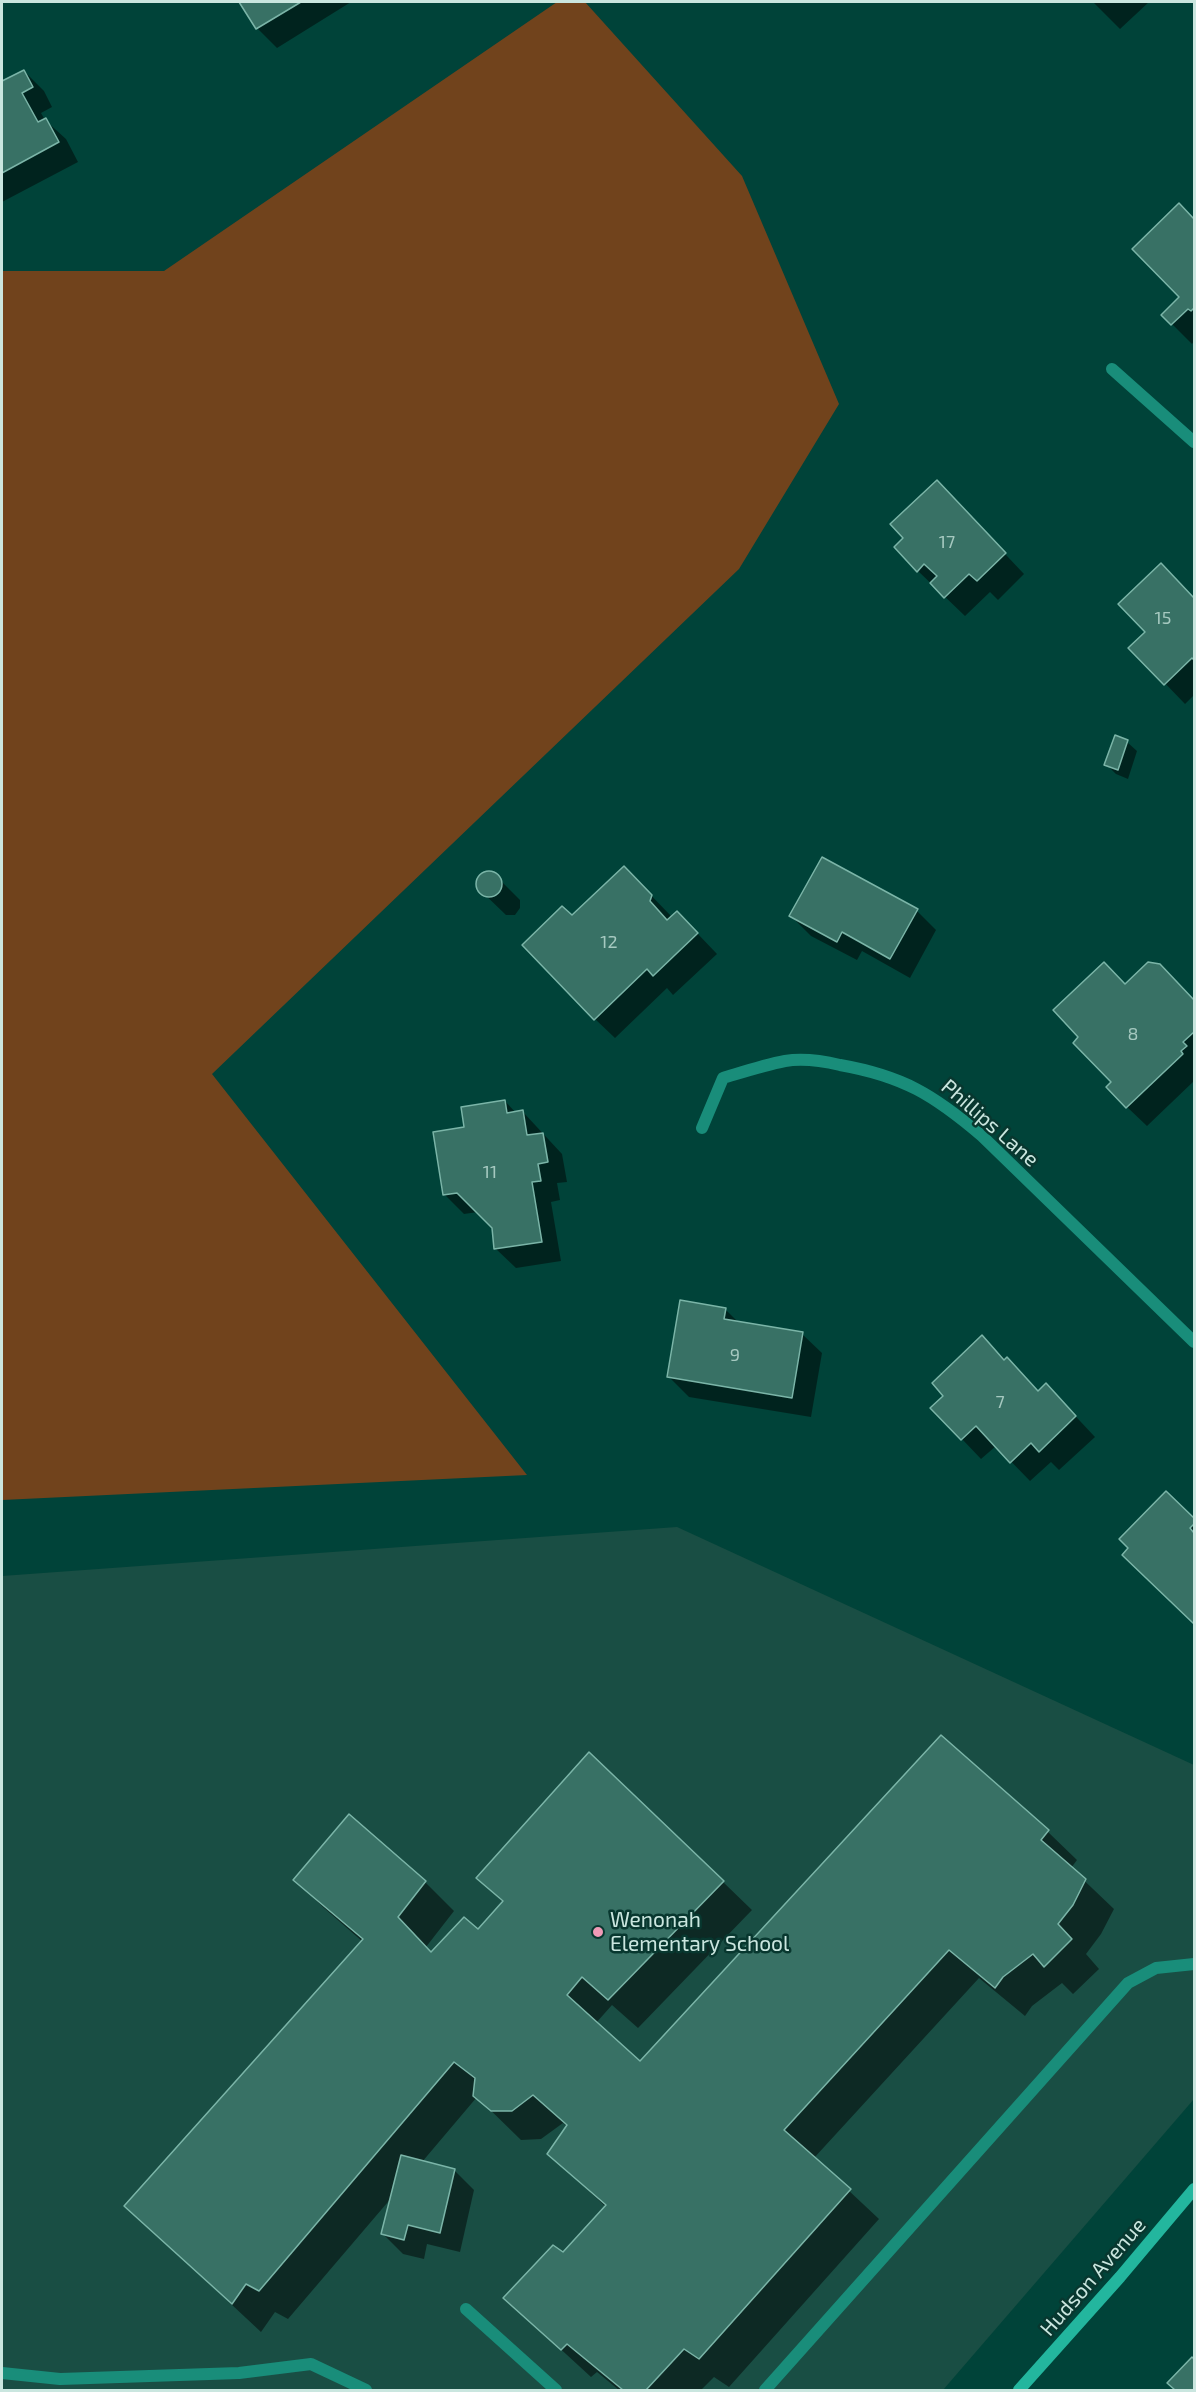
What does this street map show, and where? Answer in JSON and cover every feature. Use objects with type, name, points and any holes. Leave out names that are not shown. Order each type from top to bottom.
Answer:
[{"type":"street","points":[[1112,369],[1194,442]]},
{"type":"street","name":"Phillips Lane","points":[[702,1128],[723,1078],[787,1061],[821,1061],[875,1071],[919,1089],[950,1108],[982,1136],[1194,1342]]},
{"type":"street","points":[[765,2391],[1128,1983],[1156,1968],[1194,1964]]},
{"type":"street","name":"Hudson Avenue","points":[[1019,2391],[1194,2189]]},
{"type":"street","points":[[466,2309],[556,2391]]},
{"type":"street","points":[[2,2373],[60,2379],[239,2373],[311,2364],[366,2391]]},
{"type":"shaded area","points":[[557,2],[585,2],[742,176],[839,404],[739,569],[212,1074],[527,1475],[2,1500],[2,271],[164,271]]},
{"type":"shaded area","name":"Wenonah Elementary School","points":[[677,1527],[1194,1765],[1194,2099],[943,2390],[2,2390],[2,1576]]},
{"type":"building","points":[[239,2],[301,2],[256,29]]},
{"type":"building","points":[[24,70],[33,87],[22,93],[38,122],[46,118],[59,142],[2,173],[2,81]]},
{"type":"building","points":[[1179,203],[1194,219],[1194,308],[1191,311],[1188,309],[1171,325],[1161,315],[1179,297],[1132,249]]},
{"type":"building","points":[[937,480],[1006,553],[977,581],[969,574],[944,598],[930,583],[937,576],[924,564],[917,572],[894,547],[903,538],[890,524]]},
{"type":"building","points":[[1161,563],[1194,598],[1194,660],[1192,658],[1164,685],[1128,648],[1145,632],[1118,604]]},
{"type":"building","points":[[1115,735],[1128,740],[1118,770],[1104,765]]},
{"type":"building","points":[[822,857],[918,909],[890,959],[842,932],[837,942],[789,916]]},
{"type":"building","points":[[624,866],[652,895],[650,901],[667,920],[677,911],[698,933],[653,976],[647,969],[594,1020],[522,945],[562,906],[572,915]]},
{"type":"building","points":[[489,871],[498,875],[502,884],[498,893],[489,897],[480,893],[476,884],[480,875]]},
{"type":"building","points":[[1104,962],[1125,984],[1148,962],[1160,964],[1194,1000],[1194,1032],[1183,1042],[1187,1046],[1181,1051],[1183,1054],[1126,1108],[1106,1087],[1111,1082],[1073,1043],[1078,1037],[1053,1010]]},
{"type":"building","points":[[505,1100],[507,1113],[523,1110],[527,1135],[543,1133],[548,1162],[538,1164],[541,1181],[532,1182],[542,1242],[494,1249],[492,1228],[457,1193],[443,1195],[433,1132],[464,1127],[461,1107]]},
{"type":"building","points":[[680,1300],[726,1308],[724,1319],[803,1332],[792,1398],[667,1377]]},
{"type":"building","points":[[982,1335],[1004,1360],[1007,1357],[1038,1391],[1046,1383],[1076,1416],[1039,1452],[1031,1443],[1010,1463],[976,1426],[961,1440],[930,1408],[943,1396],[932,1383]]},
{"type":"building","points":[[1166,1491],[1194,1518],[1194,1524],[1190,1528],[1194,1533],[1194,1624],[1122,1555],[1128,1548],[1119,1539]]},
{"type":"building","points":[[941,1735],[1049,1830],[1041,1840],[1086,1879],[1073,1905],[1058,1924],[1072,1939],[1044,1967],[1033,1954],[1003,1977],[995,1988],[949,1950],[784,2130],[851,2189],[699,2359],[684,2349],[646,2390],[623,2390],[567,2344],[561,2350],[503,2298],[553,2245],[563,2252],[606,2205],[547,2154],[567,2125],[533,2095],[512,2111],[491,2111],[473,2096],[475,2078],[454,2062],[259,2291],[246,2284],[232,2304],[124,2206],[363,1939],[293,1880],[349,1814],[426,1881],[398,1917],[431,1952],[464,1917],[478,1929],[503,1901],[476,1878],[589,1752],[724,1881],[608,2000],[582,1977],[567,1995],[640,2061]]},
{"type":"building","points":[[401,2155],[455,2169],[440,2233],[408,2225],[404,2240],[381,2234]]},
{"type":"building","points":[[1192,2357],[1194,2359],[1194,2390],[1175,2390],[1167,2383]]},
{"type":"place","name":"Wenonah Elementary School","points":[[598,1932]]}]
